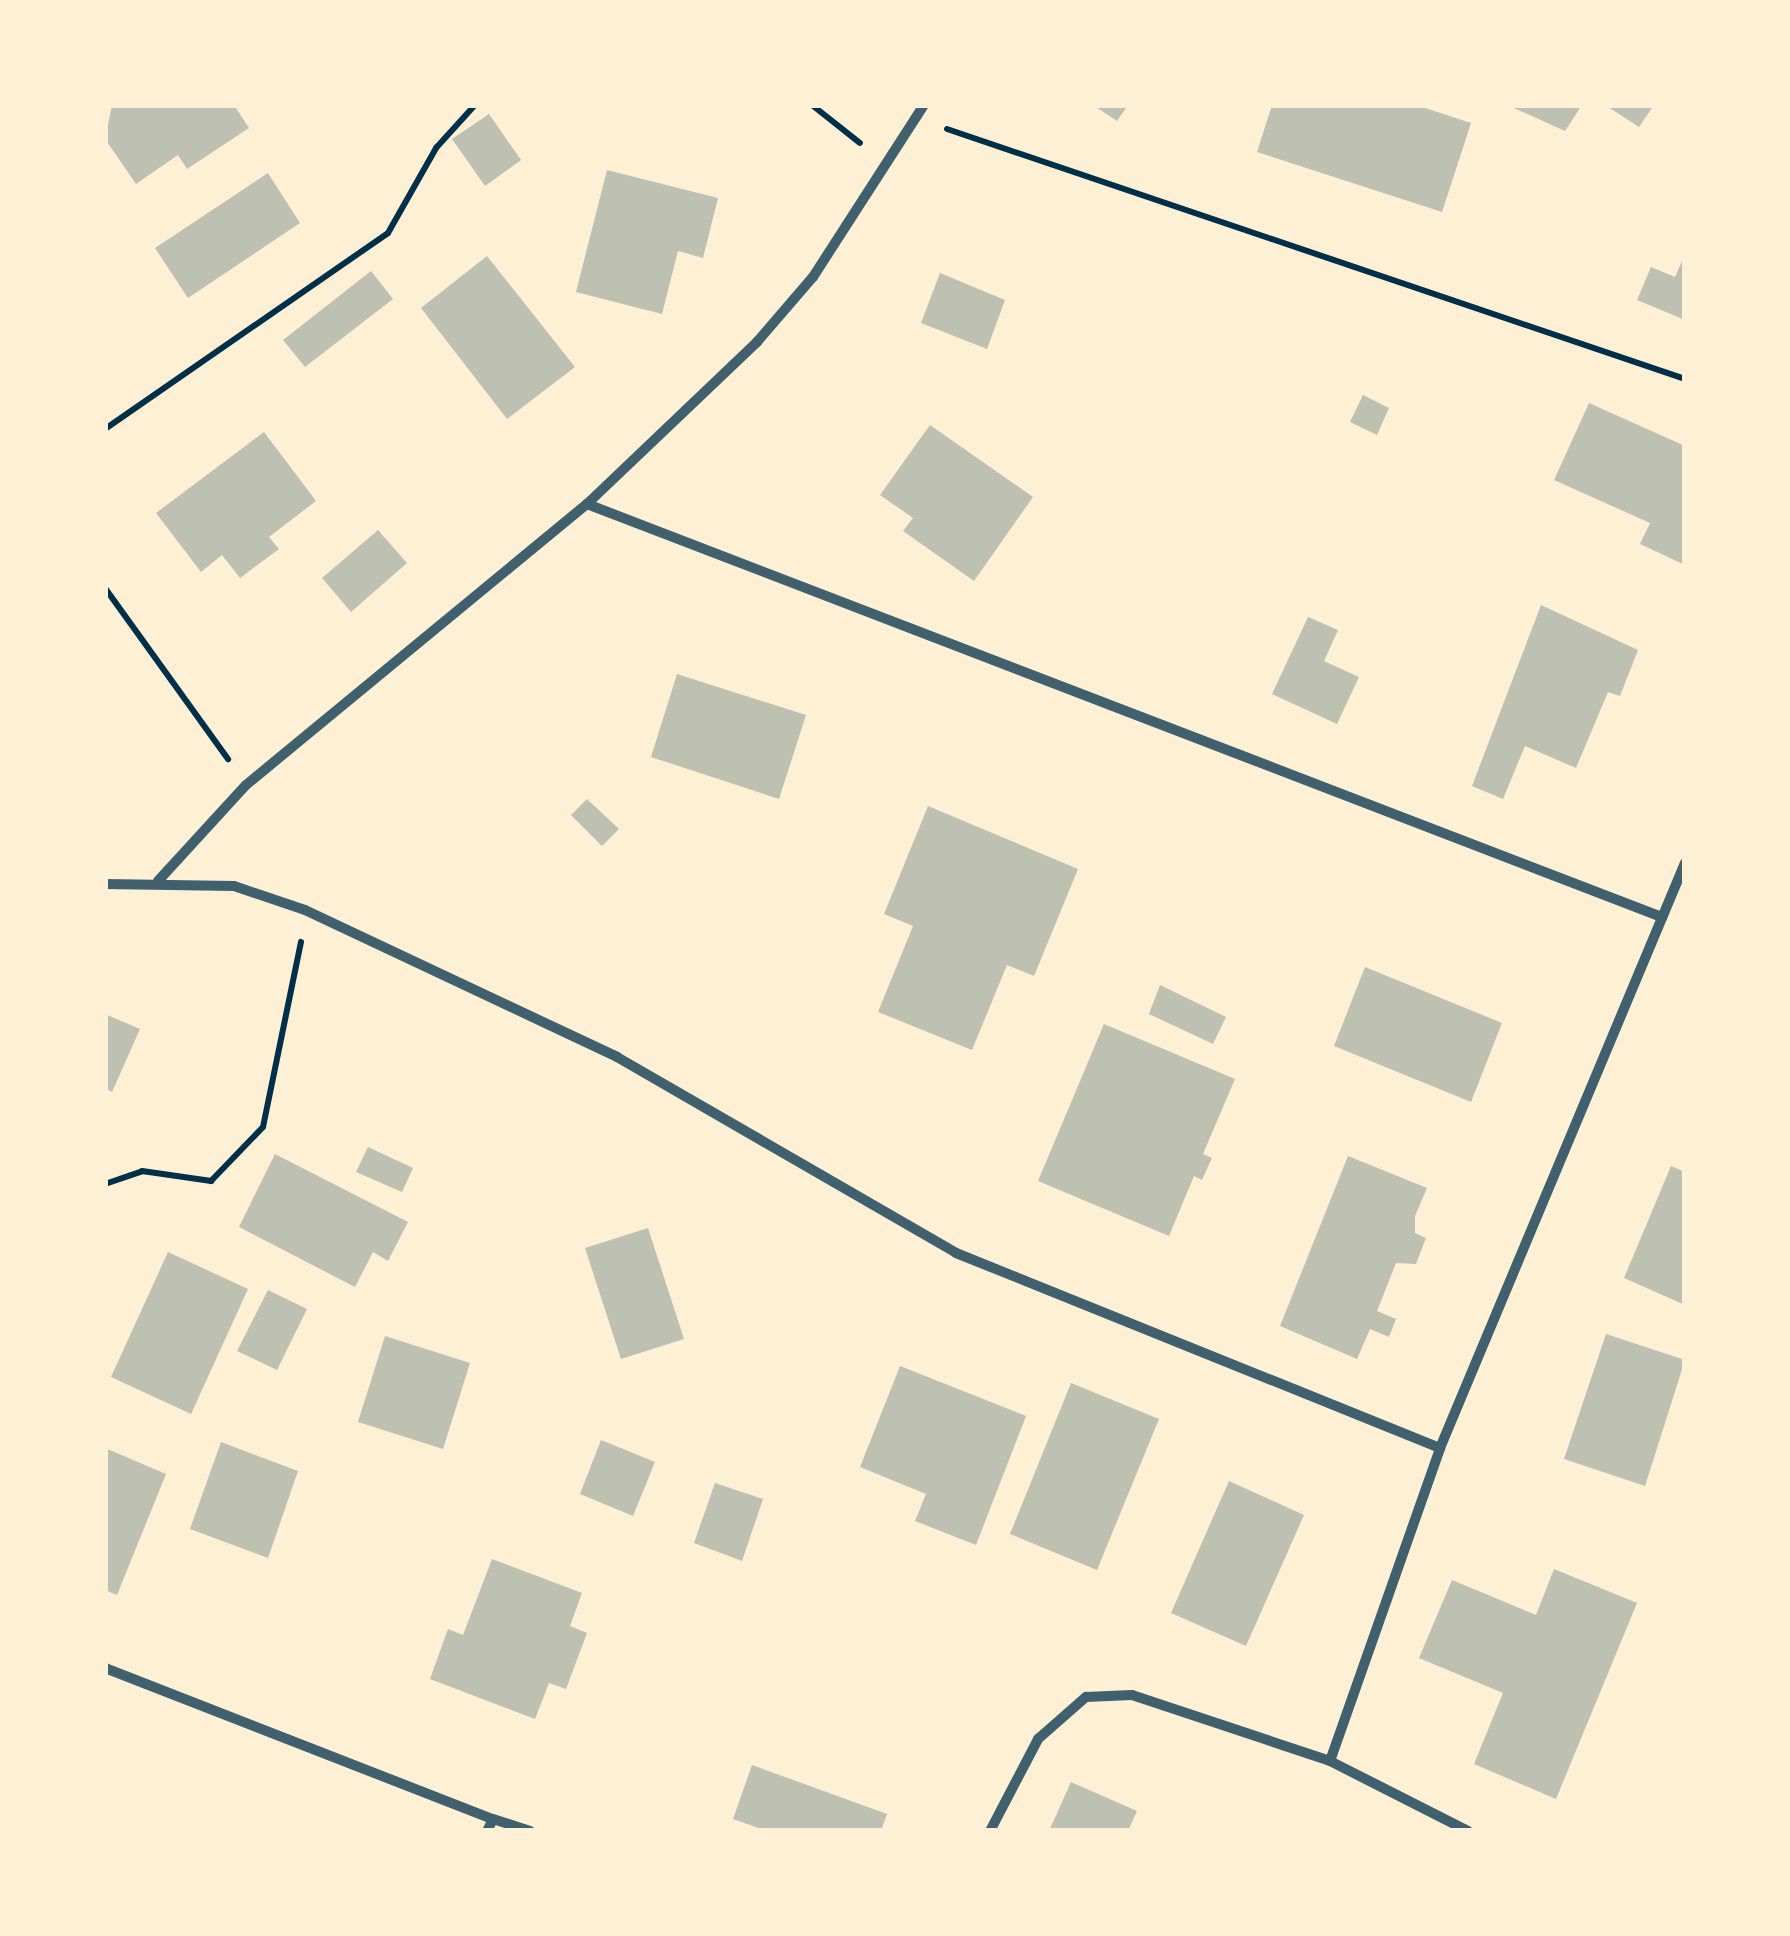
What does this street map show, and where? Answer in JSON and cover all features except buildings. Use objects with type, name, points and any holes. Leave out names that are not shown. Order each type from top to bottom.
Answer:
[{"type":"street","points":[[158,881],[246,785],[587,504],[757,342],[889,165],[924,105]]},
{"type":"street","points":[[587,504],[1662,918]]},
{"type":"street","points":[[1330,1761],[1440,1448],[1685,862]]},
{"type":"street","points":[[105,884],[158,881],[234,886],[305,910],[617,1057],[956,1253],[1440,1448]]},
{"type":"street","points":[[105,1668],[530,1831]]},
{"type":"street","points":[[990,1831],[1038,1739],[1086,1697],[1132,1695],[1330,1761],[1468,1831]]},
{"type":"street","points":[[488,1831],[493,1819]]},
{"type":"path","points":[[105,429],[388,233],[436,148],[475,105]]},
{"type":"path","points":[[812,105],[889,165]]},
{"type":"path","points":[[918,119],[1685,379]]},
{"type":"path","points":[[105,588],[246,785]]},
{"type":"path","points":[[105,1184],[142,1171],[211,1181],[263,1127],[305,910]]}]
